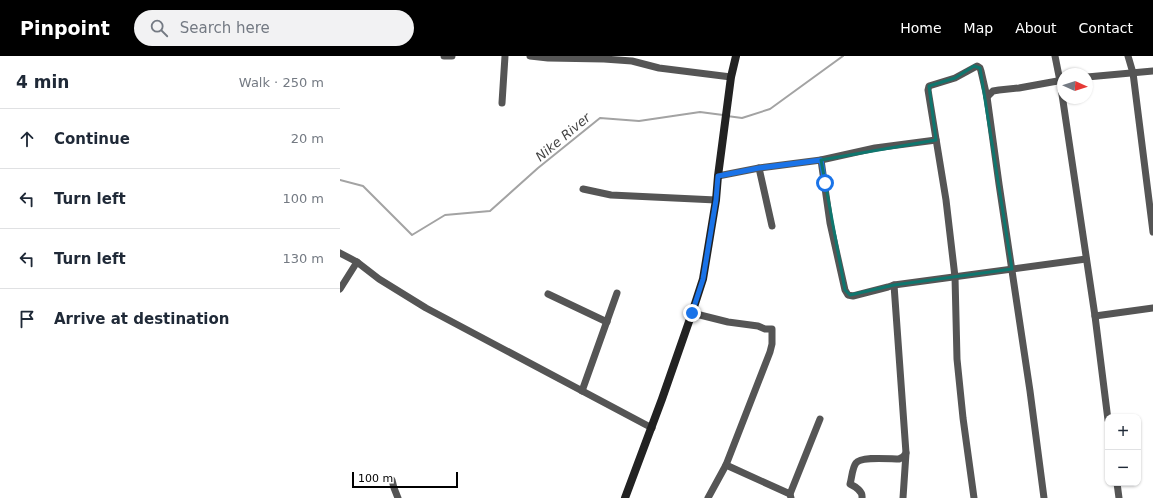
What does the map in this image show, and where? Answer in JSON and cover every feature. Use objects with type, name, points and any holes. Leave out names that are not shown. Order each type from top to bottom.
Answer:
[{"type":"main road","points":[[624,498],[652,428],[703,279],[716,200],[731,77],[736,56]]},
{"type":"street","points":[[444,56],[452,56]]},
{"type":"street","points":[[502,103],[506,56]]},
{"type":"street","points":[[530,56],[548,58],[633,58],[659,68],[731,77]]},
{"type":"street","points":[[1055,56],[1058,68]]},
{"type":"street","points":[[1128,56],[1133,73],[1153,232]]},
{"type":"street","points":[[974,498],[963,418],[958,366],[955,277],[946,200],[928,90],[929,86],[955,78],[977,66],[982,71],[987,97],[1044,498]]},
{"type":"street","points":[[1093,76],[1153,71]]},
{"type":"street","points":[[987,97],[993,91],[1057,81]]},
{"type":"street","points":[[1065,104],[1107,414]]},
{"type":"street","points":[[718,176],[759,168],[821,160],[875,148],[936,140]]},
{"type":"street","points":[[821,160],[830,223],[847,293],[850,296],[888,288],[894,285],[1086,259]]},
{"type":"street","points":[[759,168],[772,226]]},
{"type":"street","points":[[583,189],[611,195],[716,200]]},
{"type":"street","points":[[340,254],[357,262],[379,279],[426,308],[652,428]]},
{"type":"street","points":[[340,290],[357,262]]},
{"type":"street","points":[[894,285],[906,453],[903,498]]},
{"type":"street","points":[[582,391],[617,292]]},
{"type":"street","points":[[548,294],[607,322]]},
{"type":"street","points":[[1095,316],[1153,308]]},
{"type":"street","points":[[692,313],[728,322],[772,329],[772,344],[770,352],[726,465],[708,498]]},
{"type":"street","points":[[726,465],[790,496],[820,419]]},
{"type":"street","points":[[862,498],[861,492],[850,484],[857,461],[863,459],[900,459],[906,453]]},
{"type":"street","points":[[392,480],[398,498]]},
{"type":"street","points":[[1117,486],[1119,498]]},
{"type":"highlighted area","points":[[974,66],[980,68],[1012,269],[894,285],[850,295],[845,290],[821,160],[936,140],[929,86],[955,78]]},
{"type":"waterway","name":"Nike River","points":[[727,116],[742,118],[770,109],[843,56]]},
{"type":"waterway","name":"Nike River","points":[[340,180],[363,186],[412,235],[445,215],[490,211],[538,168],[600,118],[639,121],[700,112],[723,115]]},
{"type":"route","points":[[692,313],[703,279],[716,200],[718,176],[759,168],[821,160],[825,183]]}]
